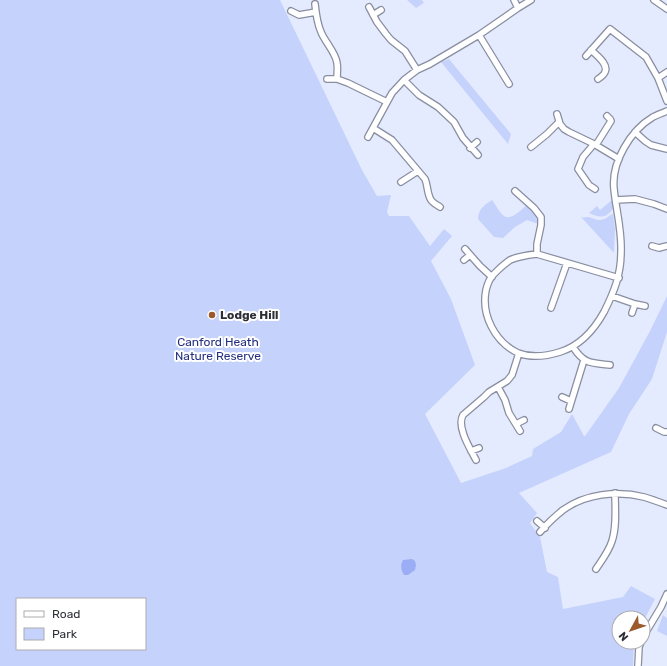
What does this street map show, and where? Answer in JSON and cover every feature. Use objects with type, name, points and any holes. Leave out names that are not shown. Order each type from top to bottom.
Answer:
[{"type":"street","points":[[514,0],[518,8]]},
{"type":"street","points":[[368,137],[392,93],[404,80],[417,70],[430,64],[479,34],[531,0]]},
{"type":"street","points":[[654,0],[667,9]]},
{"type":"street","points":[[314,4],[321,32],[325,41],[336,56],[337,79]]},
{"type":"street","points":[[369,7],[386,34],[405,51],[417,70]]},
{"type":"street","points":[[373,15],[381,10]]},
{"type":"street","points":[[291,11],[299,15],[316,12]]},
{"type":"street","points":[[586,56],[614,24]]},
{"type":"street","points":[[610,29],[646,57],[658,78],[667,101]]},
{"type":"street","points":[[479,34],[509,84]]},
{"type":"street","points":[[591,50],[606,66],[604,73],[598,80]]},
{"type":"street","points":[[658,78],[667,72]]},
{"type":"street","points":[[327,79],[337,79],[348,83],[387,102]]},
{"type":"street","points":[[404,80],[419,95],[438,107],[454,122],[470,148],[478,155]]},
{"type":"street","points":[[619,278],[537,254],[509,261],[492,277],[487,287],[484,302],[489,323],[502,342],[519,353],[530,356],[553,354],[573,347],[596,326],[612,296],[619,278],[621,236],[614,188],[615,172],[619,159],[628,141],[635,132],[653,117],[667,112]]},
{"type":"street","points":[[556,114],[564,129],[619,159]]},
{"type":"street","points":[[595,189],[590,185],[578,169],[583,157],[595,145],[610,121],[607,116]]},
{"type":"street","points":[[531,146],[559,122]]},
{"type":"street","points":[[373,128],[392,140],[425,179],[428,194],[431,200],[440,207]]},
{"type":"street","points":[[635,132],[651,145],[667,149]]},
{"type":"street","points":[[470,148],[477,142]]},
{"type":"street","points":[[401,182],[418,172]]},
{"type":"street","points":[[516,191],[541,217],[537,254]]},
{"type":"street","points":[[616,200],[635,199],[667,209]]},
{"type":"street","points":[[652,246],[659,248],[667,246]]},
{"type":"street","points":[[466,249],[480,266],[492,277]]},
{"type":"street","points":[[464,260],[470,255]]},
{"type":"street","points":[[551,308],[567,263]]},
{"type":"street","points":[[612,296],[645,306]]},
{"type":"street","points":[[632,313],[635,304]]},
{"type":"street","points":[[573,347],[584,360],[598,364],[610,365]]},
{"type":"street","points":[[476,460],[461,427],[461,419],[488,392],[510,378],[519,353]]},
{"type":"street","points":[[569,409],[584,360]]},
{"type":"street","points":[[498,387],[505,400],[509,413],[520,431]]},
{"type":"street","points":[[562,397],[571,401]]},
{"type":"street","points":[[516,424],[524,420]]},
{"type":"street","points":[[656,428],[667,432]]},
{"type":"street","points":[[471,451],[479,448]]},
{"type":"street","points":[[537,521],[543,530],[557,515],[576,502],[600,495],[615,493],[645,497],[667,505]]},
{"type":"street","points":[[596,569],[609,549],[615,530],[615,493]]},
{"type":"street","points":[[651,624],[667,594]]},
{"type":"street","points":[[638,666],[639,650]]},
{"type":"green space","name":"Canford Heath Nature Reserve","points":[[0,0],[280,0],[362,170],[377,196],[391,195],[387,212],[389,216],[409,216],[430,246],[444,229],[452,236],[431,261],[451,299],[475,365],[425,414],[461,483],[506,468],[532,456],[533,449],[561,432],[572,414],[585,436],[619,388],[667,296],[667,332],[652,379],[629,414],[611,452],[519,493],[537,513],[530,523],[540,537],[547,572],[558,577],[563,609],[623,597],[631,586],[655,599],[649,610],[611,610],[611,650],[634,650],[633,666],[0,666]]},
{"type":"green space","points":[[407,0],[422,0],[424,3],[416,8]]},
{"type":"green space","points":[[449,59],[511,134],[508,144],[441,62]]},
{"type":"green space","points":[[492,200],[501,213],[507,217],[513,216],[528,204],[537,216],[538,224],[527,220],[515,227],[503,238],[494,237],[478,219],[482,208]]},
{"type":"green space","points":[[612,200],[613,208],[611,212],[605,216],[599,217],[589,213],[597,206],[600,210]]},
{"type":"green space","points":[[613,214],[615,229],[614,253],[581,217],[600,220]]},
{"type":"green space","points":[[663,615],[667,618],[667,636],[657,631]]},
{"type":"water","points":[[412,559],[415,561],[415,570],[408,575],[404,575],[401,568],[403,560]]},
{"type":"place","name":"Lodge Hill","points":[[212,315]]}]
